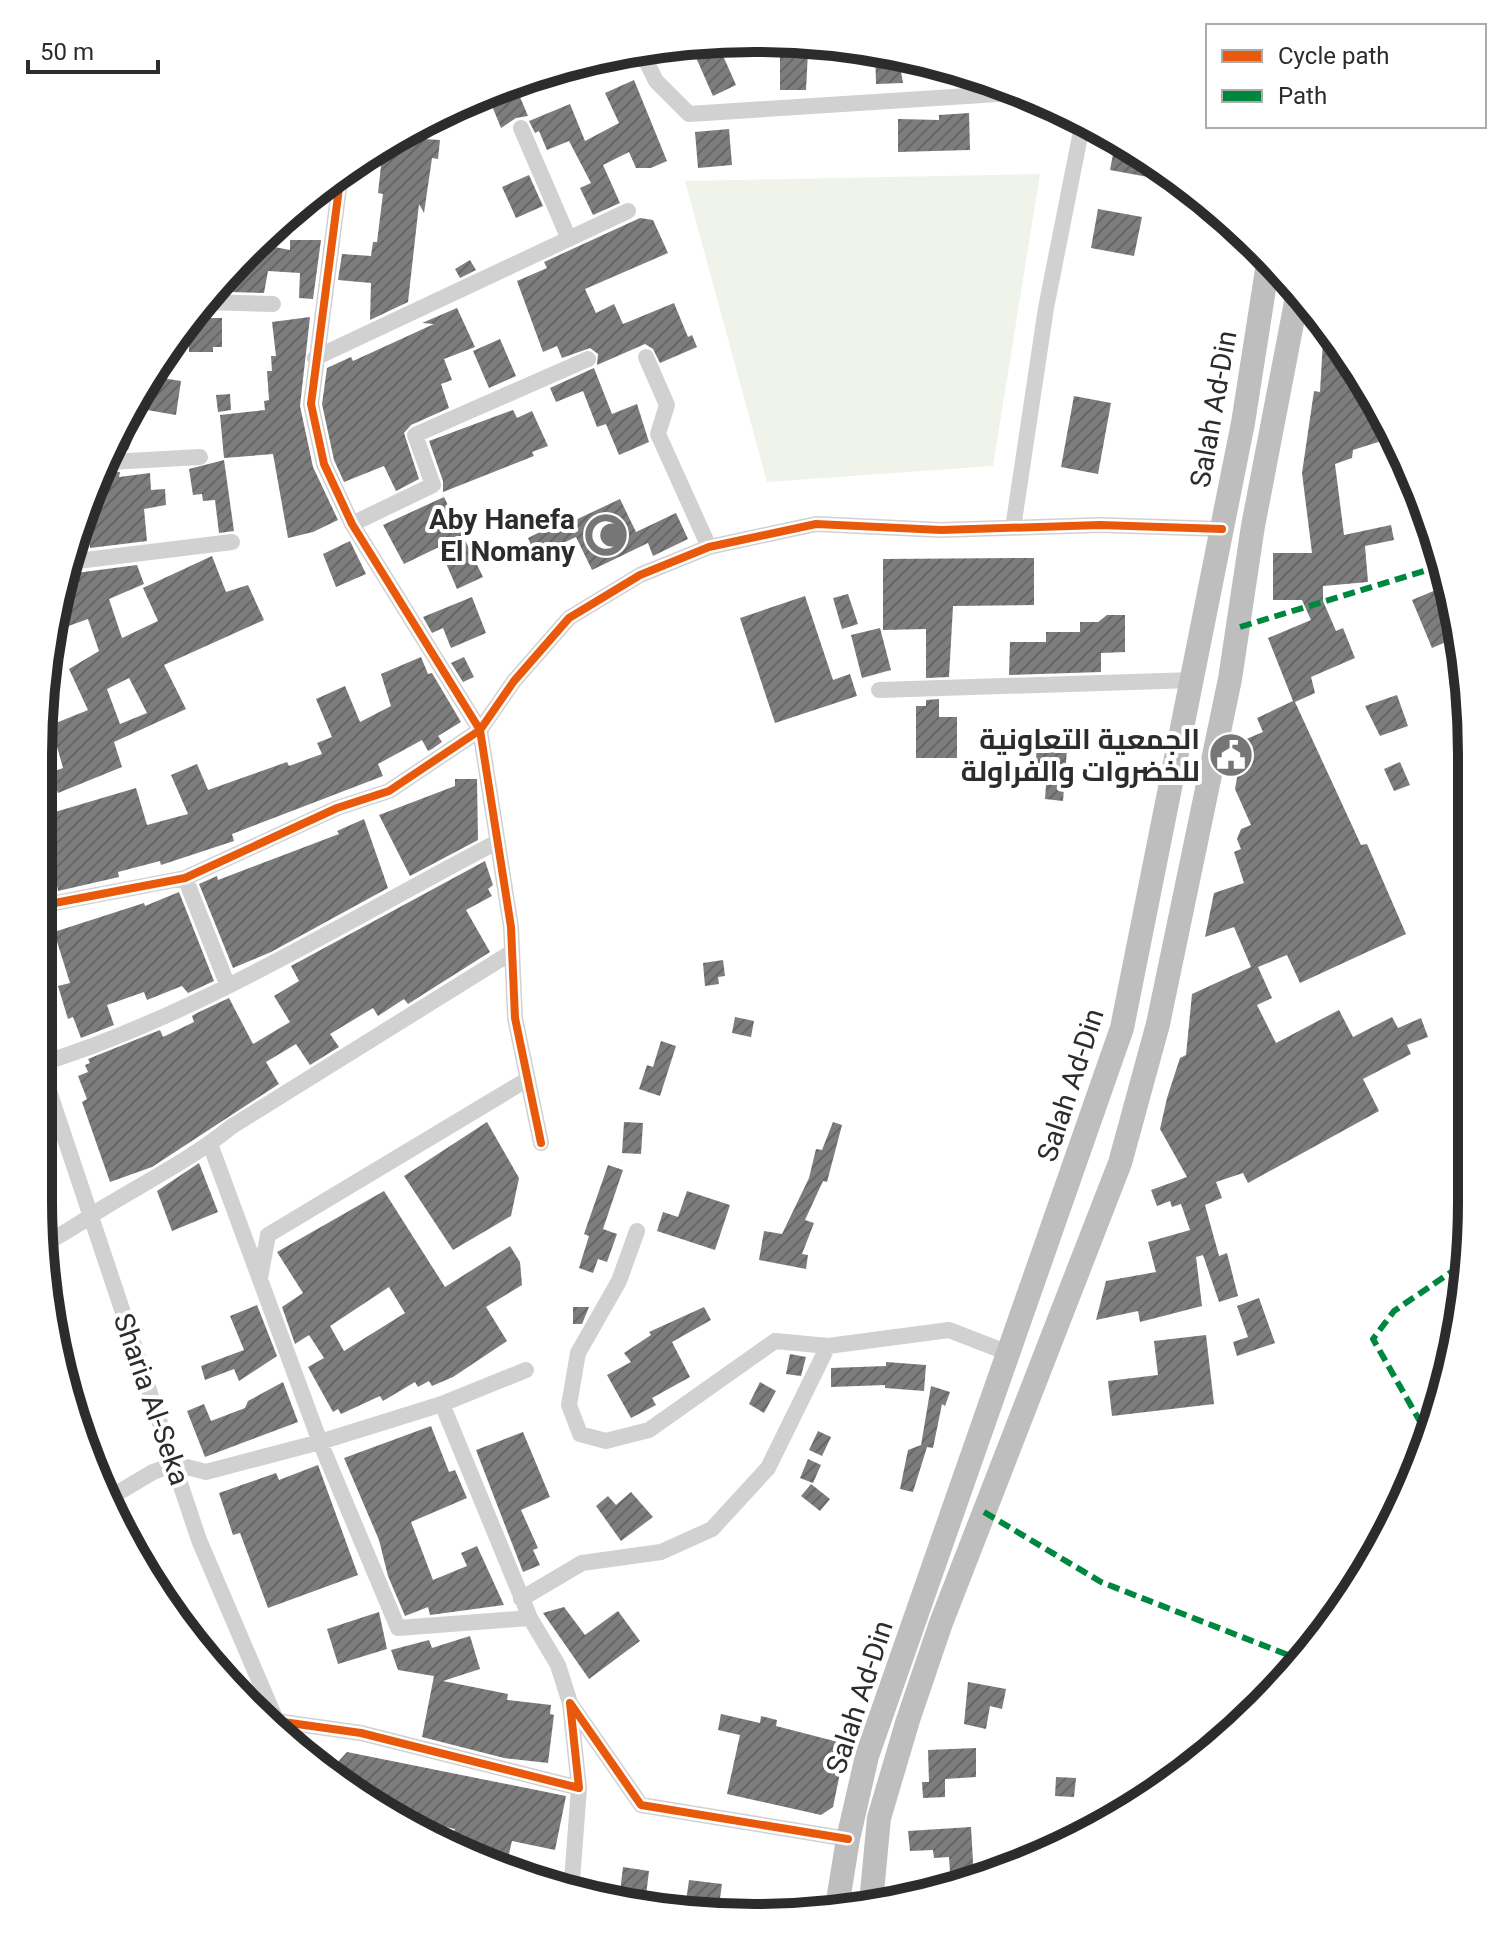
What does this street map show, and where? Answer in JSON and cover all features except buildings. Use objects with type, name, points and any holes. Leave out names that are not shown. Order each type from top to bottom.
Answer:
[{"type":"highway","name":"Salah Ad-Din","points":[[838,1899],[867,1756],[1011,1354],[1122,1028],[1222,529],[1266,273]]},
{"type":"highway","name":"Salah Ad-Din","points":[[872,1894],[879,1818],[908,1720],[941,1623],[1120,1163],[1158,1024],[1230,679],[1253,526],[1295,305]]},
{"type":"street","points":[[646,61],[656,81],[689,114],[994,94]]},
{"type":"street","points":[[521,128],[569,239]]},
{"type":"street","points":[[1013,528],[1046,308],[1081,132]]},
{"type":"street","points":[[339,188],[311,404],[324,464],[352,524],[480,730],[512,952],[515,1018],[541,1143]]},
{"type":"street","points":[[315,358],[628,211]]},
{"type":"street","points":[[217,302],[273,304]]},
{"type":"street","points":[[646,357],[667,405],[658,434],[709,547]]},
{"type":"street","points":[[352,524],[433,485],[415,435],[588,359]]},
{"type":"street","points":[[116,462],[200,457]]},
{"type":"street","points":[[52,904],[185,878],[337,808],[389,791],[480,730],[514,681],[569,618],[640,575],[709,547],[816,524],[941,530],[1100,525],[1222,529]]},
{"type":"street","points":[[80,561],[232,542]]},
{"type":"street","points":[[879,690],[1193,680]]},
{"type":"street","points":[[52,1058],[77,1053],[228,986],[497,842]]},
{"type":"street","points":[[185,878],[228,986]]},
{"type":"street","points":[[54,1239],[68,1233],[89,1216],[210,1144],[231,1127],[512,952]]},
{"type":"street","points":[[260,1279],[268,1235],[528,1079]]},
{"type":"street","name":"Sharia Al-Seka","points":[[52,1101],[199,1540],[272,1712]]},
{"type":"street","points":[[210,1144],[320,1442],[398,1628],[530,1618]]},
{"type":"street","points":[[637,1231],[619,1281],[578,1353],[569,1405],[580,1434],[606,1441],[649,1430],[775,1341],[828,1346],[949,1330],[1011,1354]]},
{"type":"street","points":[[521,1599],[582,1563],[661,1552],[712,1529],[768,1468],[828,1346]]},
{"type":"street","points":[[116,1494],[153,1472],[175,1464],[206,1472],[320,1442],[442,1404],[526,1370]]},
{"type":"street","points":[[442,1404],[521,1599],[558,1665],[570,1703],[579,1788],[572,1880]]},
{"type":"street","points":[[570,1703],[641,1805],[848,1839]]},
{"type":"street","points":[[290,1729],[361,1733],[579,1788]]},
{"type":"shaded area","points":[[1040,174],[993,466],[767,482],[685,181]]},
{"type":"marked path","points":[[1240,627],[1427,570],[1433,571]]},
{"type":"marked path","points":[[1422,1425],[1373,1339],[1394,1311],[1454,1270]]},
{"type":"marked path","points":[[984,1512],[1101,1582],[1291,1656]]},
{"type":"cycle path","points":[[339,188],[311,404],[324,464],[352,524],[480,730],[511,927],[515,1018],[541,1143]]},
{"type":"cycle path","points":[[52,904],[185,878],[337,808],[389,791],[480,730],[514,681],[569,618],[640,575],[709,547],[816,524],[941,530],[1100,525],[1222,529]]},
{"type":"cycle path","points":[[283,1722],[361,1733],[579,1788],[570,1703],[641,1805],[848,1839]]},
{"type":"place","name":"Aby Hanefa El Nomany","points":[[606,535]]},
{"type":"place","name":"الجمعية التعاونية للخضروات والفراولة","points":[[1231,755]]}]
